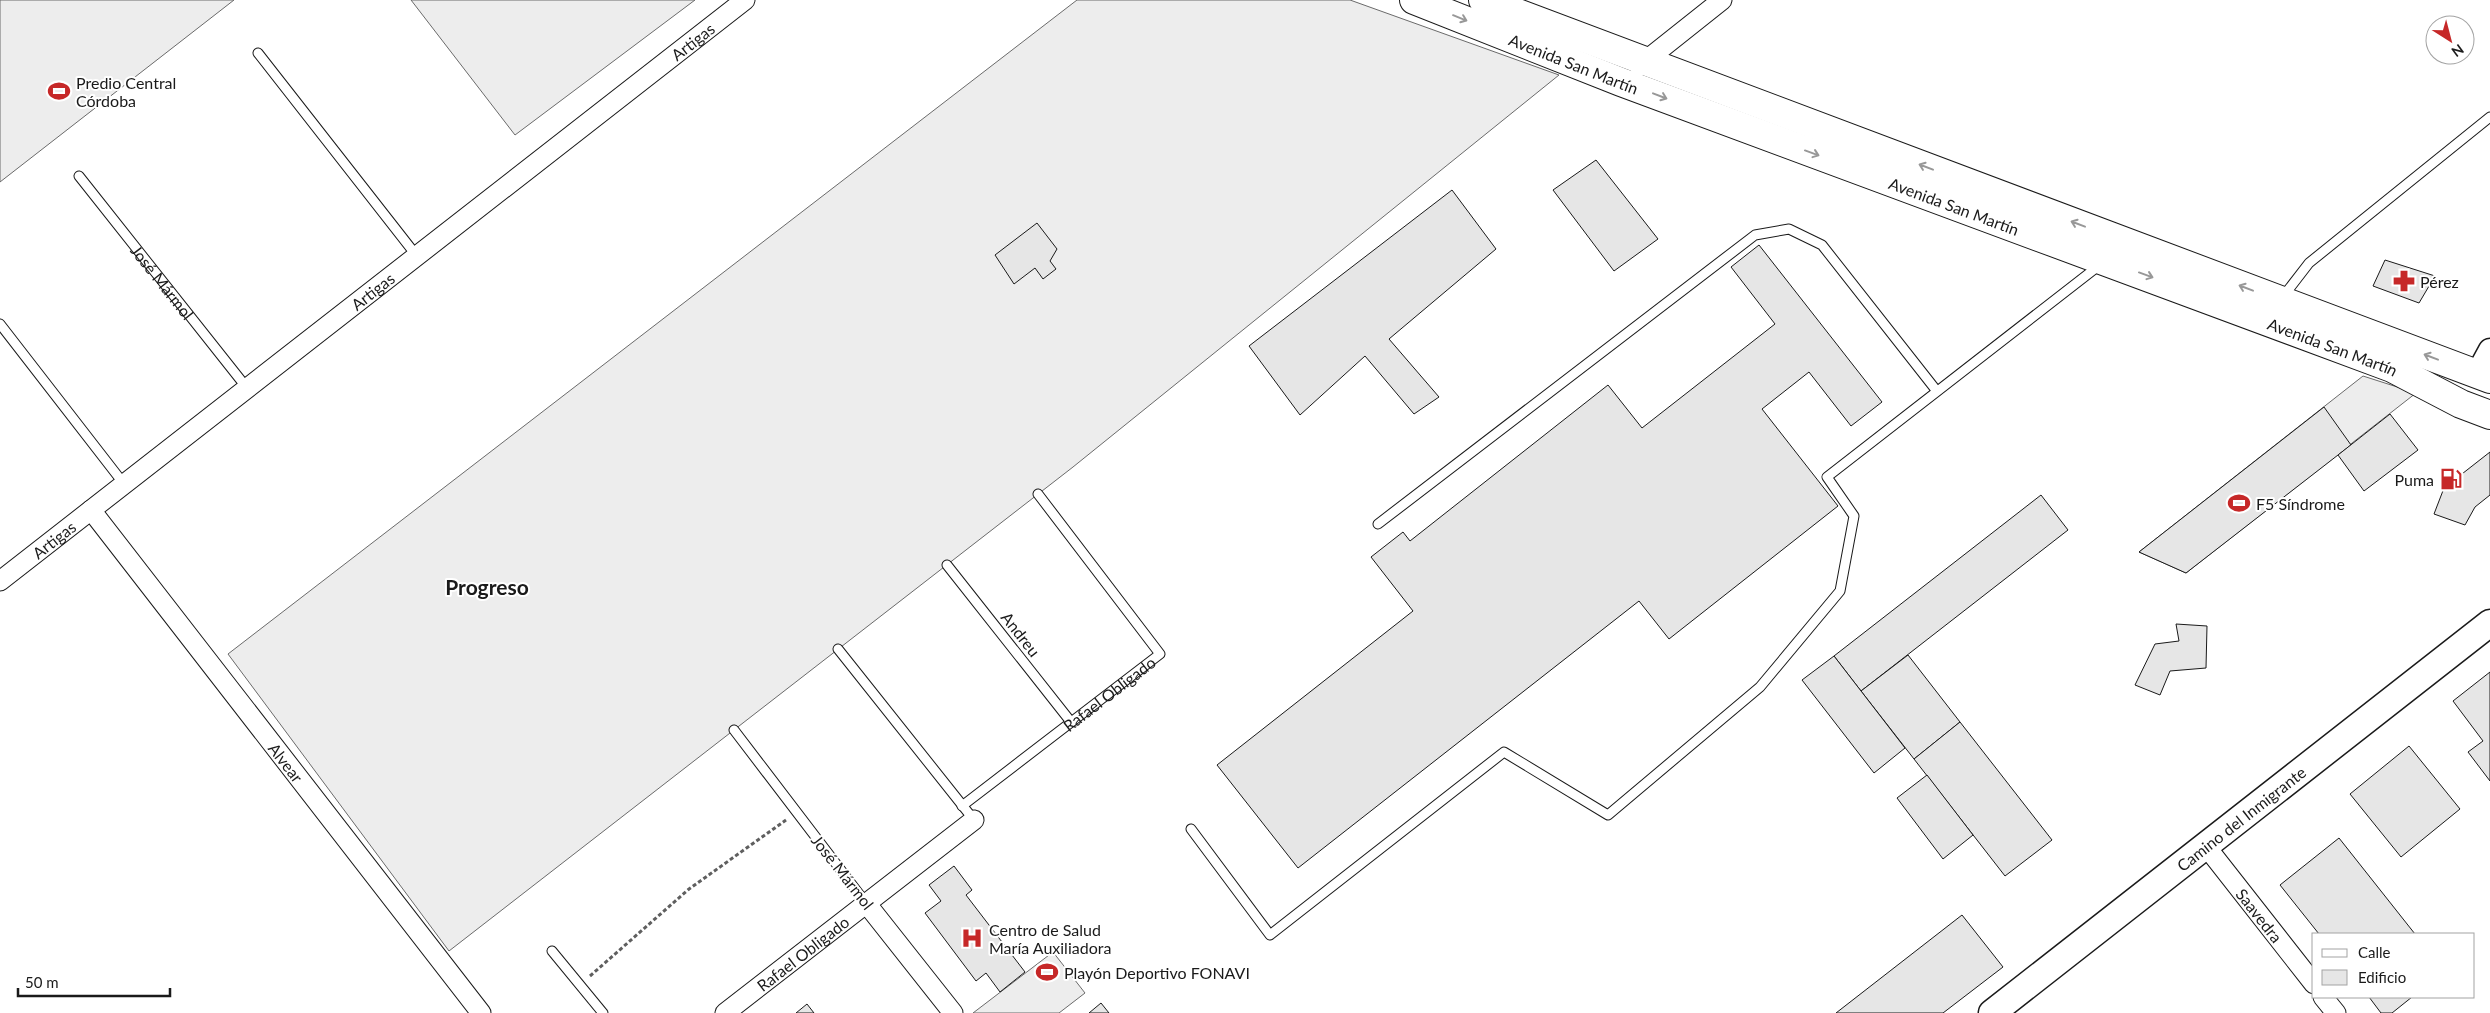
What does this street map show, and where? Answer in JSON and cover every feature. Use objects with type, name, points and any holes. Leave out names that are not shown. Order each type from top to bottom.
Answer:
[{"type":"main road","name":"Avenida San Martín","points":[[1414,0],[1633,72],[2110,251],[2392,368],[2461,404],[2490,415]]},
{"type":"main road","name":"Avenida San Martín","points":[[1482,0],[1633,72]]},
{"type":"main road","name":"Avenida San Martín","points":[[2110,251],[2281,301],[2483,377]]},
{"type":"main road","name":"Camino del Inmigrante","points":[[1992,1013],[2490,623]]},
{"type":"street","name":"Artigas","points":[[0,581],[745,0]]},
{"type":"street","points":[[1633,72],[1722,0]]},
{"type":"street","points":[[2461,404],[2483,377],[2490,350]]},
{"type":"street","name":"Alvear","points":[[91,510],[481,1013]]},
{"type":"street","name":"Rafael Obligado","points":[[725,1013],[866,903],[968,813]]},
{"type":"street","name":"Saavedra","points":[[2205,845],[2312,981]]},
{"type":"street","name":"José Mármol","points":[[866,903],[953,1013]]},
{"type":"street","points":[[2324,998],[2336,1013]]},
{"type":"lane","points":[[258,53],[416,255]]},
{"type":"lane","points":[[2281,301],[2309,263],[2490,117]]},
{"type":"lane","name":"José Mármol","points":[[79,176],[247,388]]},
{"type":"lane","points":[[1378,524],[1755,235],[1790,229],[1822,245],[1936,390]]},
{"type":"lane","points":[[1191,829],[1270,935],[1504,752],[1608,815],[1760,687],[1840,590],[1854,516],[1827,477],[2110,251]]},
{"type":"lane","points":[[0,324],[124,484]]},
{"type":"lane","name":"Rafael Obligado","points":[[968,813],[1071,722],[1160,654],[1038,494]]},
{"type":"lane","name":"Andreu","points":[[947,565],[1071,722]]},
{"type":"lane","points":[[838,649],[968,813]]},
{"type":"lane","name":"José Mármol","points":[[734,730],[866,903]]},
{"type":"lane","points":[[552,951],[602,1013]]},
{"type":"path","points":[[580,985],[689,889],[797,812]]},
{"type":"shaded area","name":"Predio Central Córdoba","points":[[0,0],[234,0],[0,182]]},
{"type":"shaded area","points":[[411,0],[695,0],[515,135]]},
{"type":"shaded area","points":[[1077,0],[1350,0],[1559,75],[1073,467],[449,951],[228,654]]},
{"type":"shaded area","name":"F5 Síndrome","points":[[2363,376],[2416,393],[2186,573],[2139,552]]},
{"type":"shaded area","name":"Playón Deportivo FONAVI","points":[[1053,952],[1085,993],[1059,1013],[973,1013]]},
{"type":"building","points":[[1596,160],[1658,239],[1614,271],[1553,190]]},
{"type":"building","points":[[1452,190],[1496,249],[1389,339],[1439,397],[1414,414],[1365,356],[1300,415],[1249,346]]},
{"type":"building","points":[[1037,223],[1057,249],[1050,261],[1056,269],[1043,279],[1035,268],[1014,284],[995,255]]},
{"type":"building","points":[[1759,245],[1882,402],[1851,426],[1809,372],[1762,409],[1838,506],[1669,639],[1639,601],[1298,868],[1217,765],[1413,611],[1371,557],[1403,532],[1410,541],[1608,385],[1642,428],[1775,324],[1731,267]]},
{"type":"building","name":"Pérez","points":[[2385,260],[2435,276],[2419,303],[2373,286]]},
{"type":"building","name":"F5 Síndrome","points":[[2324,407],[2351,445],[2186,573],[2139,552]]},
{"type":"building","points":[[2390,414],[2418,450],[2364,491],[2338,455]]},
{"type":"building","points":[[2490,452],[2490,495],[2475,507],[2465,525],[2434,514],[2444,488]]},
{"type":"building","points":[[2041,495],[2068,530],[1861,691],[1834,656]]},
{"type":"building","points":[[2176,624],[2207,626],[2206,668],[2170,671],[2160,695],[2135,685],[2155,644],[2179,641]]},
{"type":"building","points":[[1908,655],[1960,722],[1914,759],[1861,691]]},
{"type":"building","points":[[1834,656],[1905,748],[1874,773],[1802,680]]},
{"type":"building","points":[[2490,672],[2490,781],[2468,752],[2483,741],[2453,701]]},
{"type":"building","points":[[1960,722],[2052,840],[2005,876],[1914,759]]},
{"type":"building","points":[[2409,746],[2460,809],[2401,857],[2350,794]]},
{"type":"building","points":[[1927,775],[1973,835],[1943,859],[1897,798]]},
{"type":"building","points":[[2339,838],[2414,933],[2318,933],[2280,885]]},
{"type":"building","points":[[954,866],[972,890],[966,895],[1025,972],[1000,992],[986,973],[976,981],[925,913],[941,901],[929,885]]},
{"type":"building","points":[[1962,915],[2003,967],[1943,1013],[1836,1013]]},
{"type":"building","points":[[2370,998],[2411,998],[2392,1013],[2381,1013]]},
{"type":"building","points":[[1101,1003],[1109,1013],[1089,1013]]},
{"type":"building","points":[[807,1004],[814,1013],[796,1013]]},
{"type":"place","name":"Predio Central Córdoba","points":[[59,91]]},
{"type":"place","name":"Pérez","points":[[2404,281]]},
{"type":"place","name":"Puma","points":[[2451,479]]},
{"type":"place","name":"F5 Síndrome","points":[[2239,503]]},
{"type":"place","name":"Centro de Salud María Auxiliadora","points":[[972,938]]},
{"type":"place","name":"Playón Deportivo FONAVI","points":[[1047,972]]},
{"type":"district","name":"Progreso","points":[[487,586]]}]
